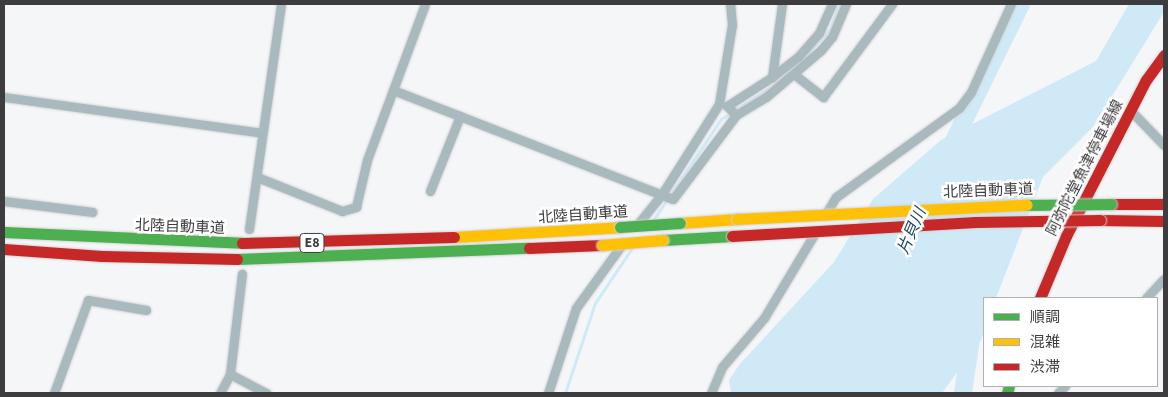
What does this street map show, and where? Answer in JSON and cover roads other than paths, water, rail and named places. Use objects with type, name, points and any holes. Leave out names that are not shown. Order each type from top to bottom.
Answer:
[{"type":"main road","name":"阿弥陀堂魚津停車場線","points":[[1040,297],[1066,236],[1146,80],[1164,55]]},
{"type":"main road","name":"北陸自動車道","points":[[4,232],[104,239],[263,244],[363,242],[941,207],[1164,204]]},
{"type":"main road","name":"北陸自動車道","points":[[4,249],[102,256],[271,260],[602,245],[976,222],[1164,221]]},
{"type":"street","points":[[249,229],[281,4]]},
{"type":"street","points":[[257,177],[342,211],[356,207],[367,160],[425,4]]},
{"type":"street","points":[[723,105],[732,25],[730,4]]},
{"type":"street","points":[[772,77],[782,4]]},
{"type":"street","points":[[548,393],[576,308],[595,278],[662,194],[723,105],[772,77],[798,57],[819,33],[832,4]]},
{"type":"street","points":[[394,90],[673,199],[736,115],[795,75],[832,37],[846,4]]},
{"type":"street","points":[[795,75],[824,97],[892,4]]},
{"type":"street","points":[[711,393],[722,367],[764,318],[784,289],[836,197],[959,108],[971,92],[1011,4]]},
{"type":"street","points":[[4,97],[262,133]]},
{"type":"street","points":[[723,105],[736,115]]},
{"type":"street","points":[[1131,111],[1164,145]]},
{"type":"street","points":[[430,191],[460,116]]},
{"type":"street","points":[[4,201],[92,212]]},
{"type":"street","points":[[220,393],[230,374],[242,274]]},
{"type":"street","points":[[1147,297],[1164,279]]},
{"type":"street","points":[[54,393],[88,300],[146,310]]},
{"type":"street","points":[[230,374],[266,393]]},
{"type":"water","points":[[1129,4],[1164,4],[1164,12],[1093,127],[1043,177],[996,297],[983,297],[983,334],[981,340],[942,393],[731,393],[729,380],[739,365],[834,262],[873,199],[941,140],[1096,61]]},
{"type":"waterway","points":[[803,58],[830,29],[839,4]]},
{"type":"waterway","name":"片貝川","points":[[949,151],[1021,4]]},
{"type":"waterway","points":[[654,219],[721,119],[772,86],[798,62]]},
{"type":"waterway","points":[[565,393],[595,303],[632,248]]},
{"type":"waterway","name":"片貝川","points":[[963,393],[972,332]]}]
